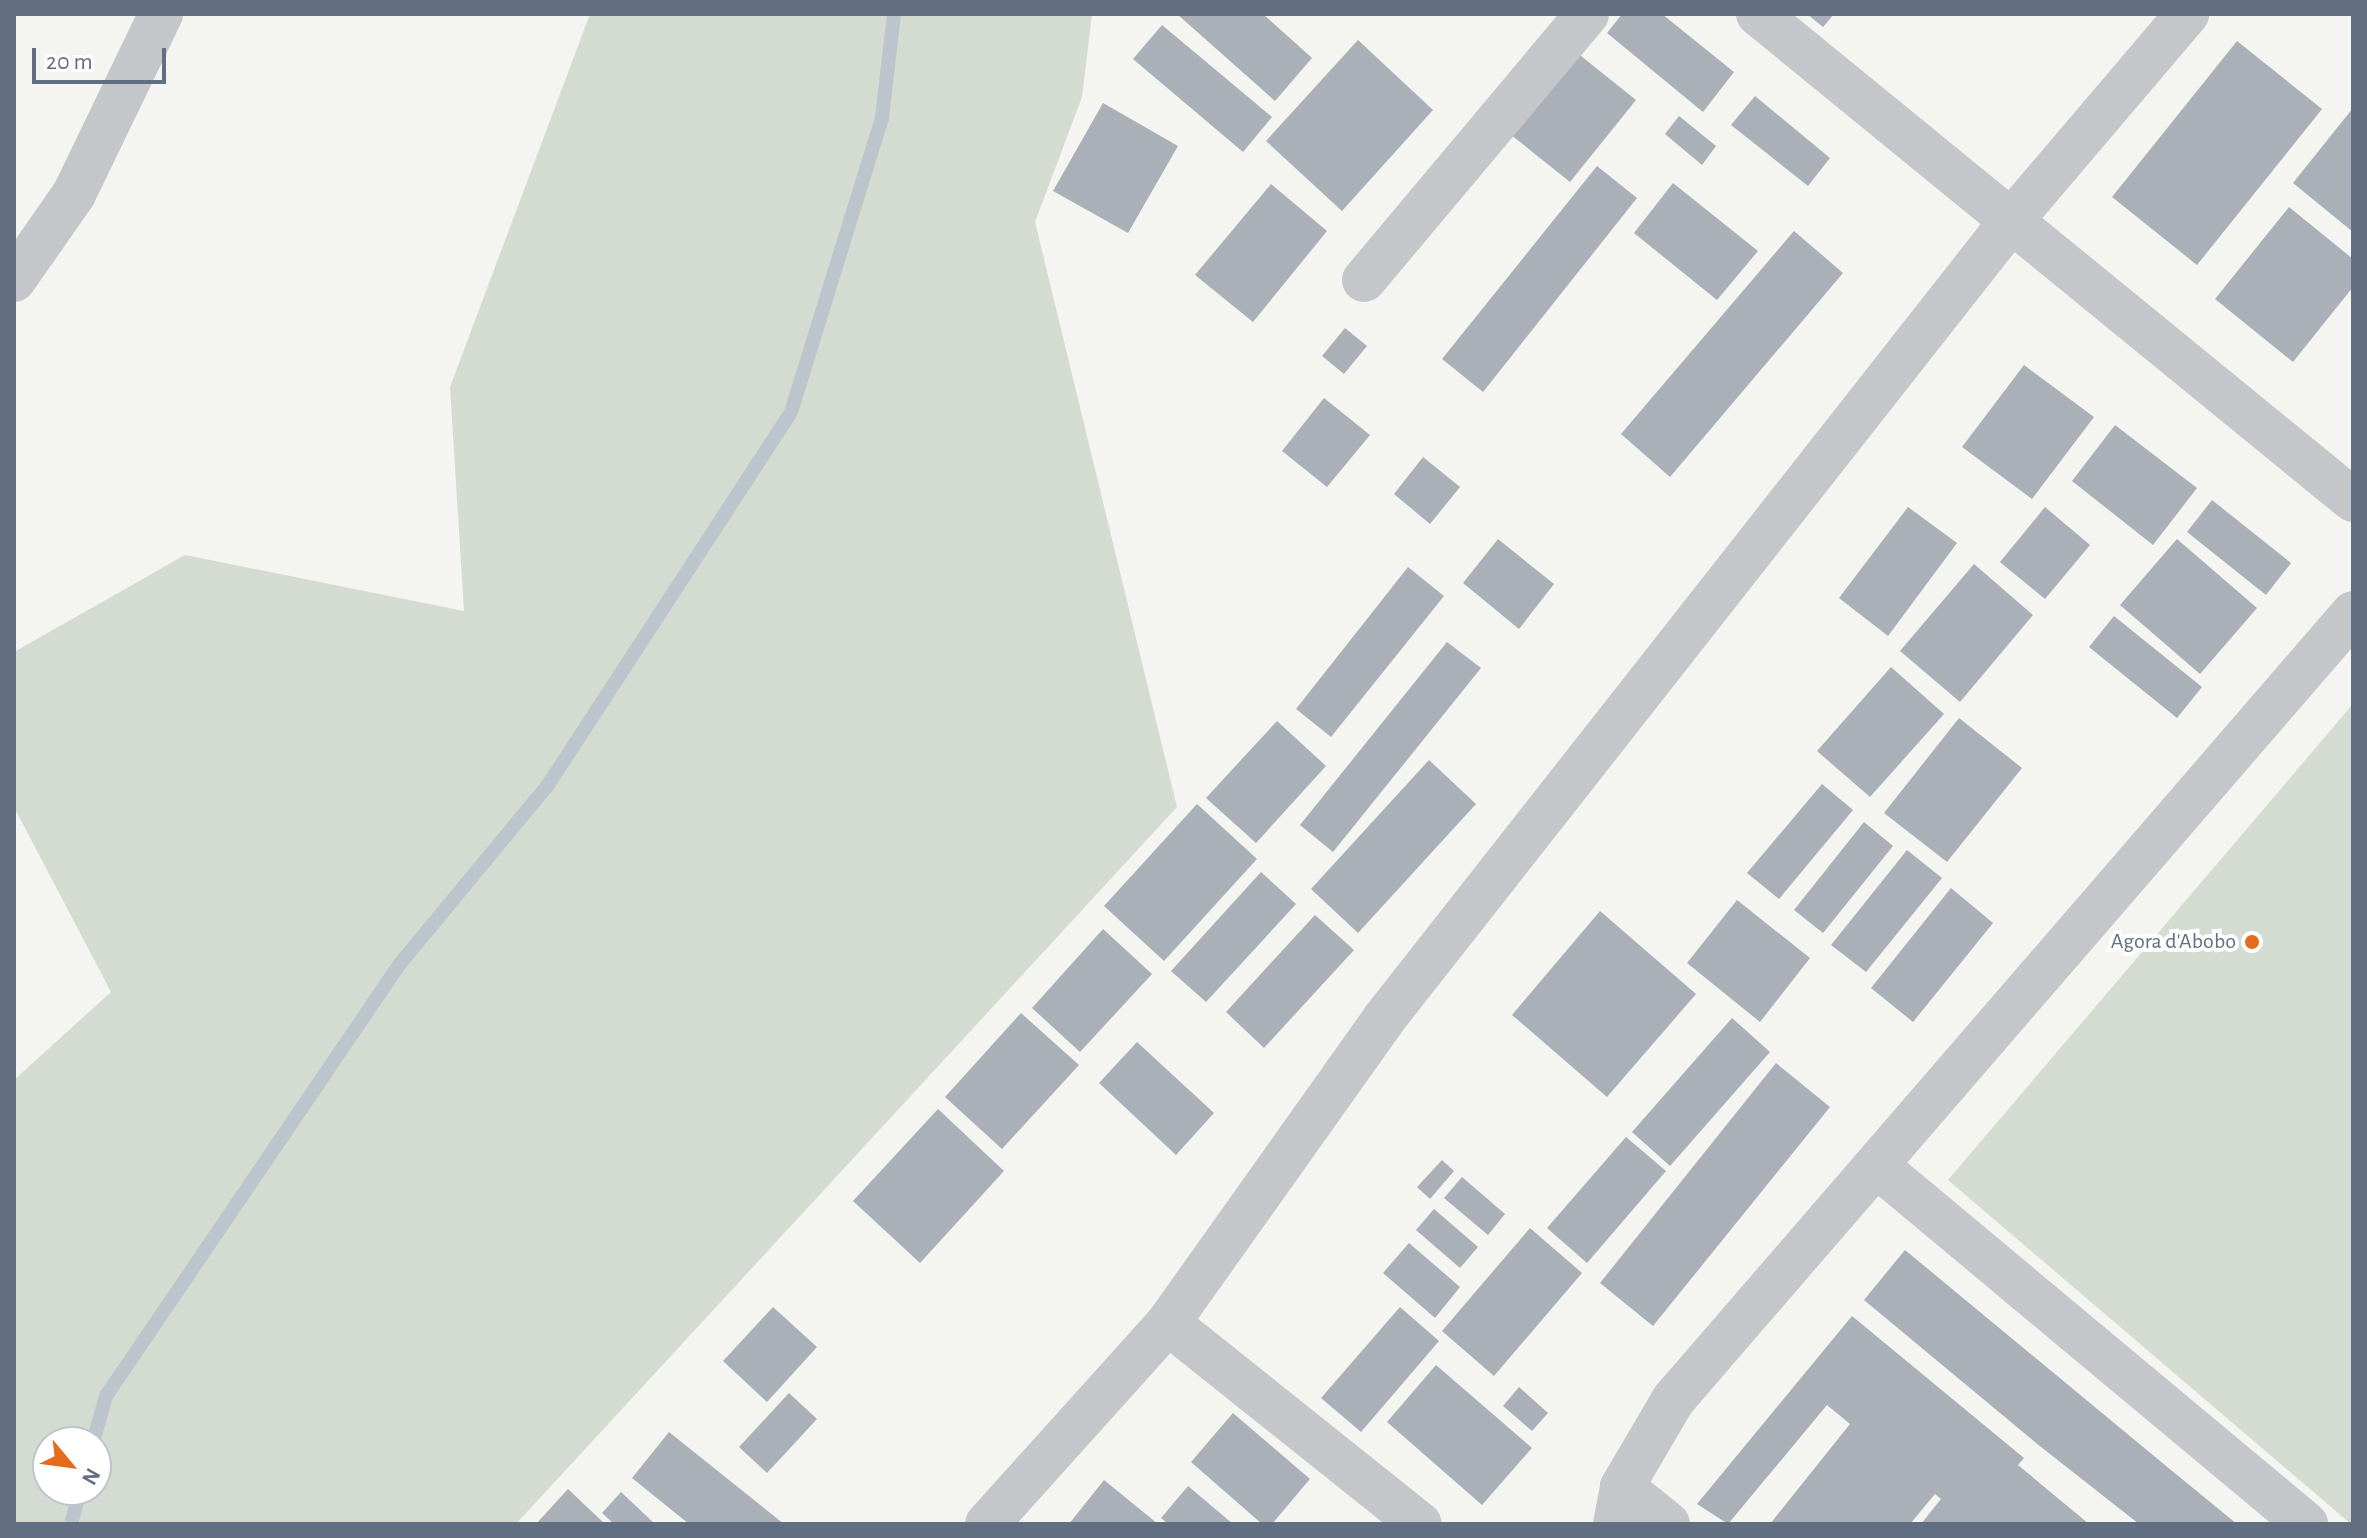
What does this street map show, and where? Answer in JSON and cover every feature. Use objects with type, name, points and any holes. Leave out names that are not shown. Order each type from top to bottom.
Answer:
[{"type":"street","points":[[14,280],[74,194],[161,14]]},
{"type":"street","points":[[1364,280],[1587,14]]},
{"type":"street","points":[[1758,14],[2353,500]]},
{"type":"street","points":[[987,1524],[1168,1323],[1383,1020],[2011,221],[2187,14]]},
{"type":"street","points":[[1668,1524],[1618,1506],[1673,1400],[2353,613]]},
{"type":"street","points":[[1877,1166],[2306,1524]]},
{"type":"street","points":[[1168,1323],[1420,1524]]},
{"type":"shaded area","points":[[590,14],[1092,14],[1082,97],[1035,222],[1177,807],[516,1524],[14,1524],[14,1080],[111,992],[14,807],[14,652],[185,555],[464,611],[450,387]]},
{"type":"shaded area","name":"Agora d'Abobo","points":[[2353,704],[2353,1524],[2351,1524],[1948,1180]]},
{"type":"building","points":[[1177,14],[1263,14],[1312,58],[1275,101]]},
{"type":"building","points":[[1622,14],[1662,14],[1734,72],[1703,112],[1607,33]]},
{"type":"building","points":[[1807,14],[1834,14],[1823,27]]},
{"type":"building","points":[[1162,25],[1272,117],[1243,152],[1133,59]]},
{"type":"building","points":[[1358,40],[1433,110],[1342,211],[1266,141]]},
{"type":"building","points":[[2237,41],[2322,109],[2197,265],[2112,197]]},
{"type":"building","points":[[1576,52],[1636,100],[1570,182],[1510,134]]},
{"type":"building","points":[[1755,96],[1830,158],[1808,186],[1731,125]]},
{"type":"building","points":[[1103,103],[1178,146],[1128,233],[1053,191]]},
{"type":"building","points":[[2353,108],[2353,232],[2293,183]]},
{"type":"building","points":[[1679,116],[1716,146],[1702,165],[1665,134]]},
{"type":"building","points":[[1597,166],[1637,198],[1483,392],[1442,359]]},
{"type":"building","points":[[1673,183],[1758,251],[1717,300],[1634,233]]},
{"type":"building","points":[[1271,184],[1327,231],[1253,322],[1195,275]]},
{"type":"building","points":[[2289,207],[2353,259],[2353,287],[2293,362],[2215,299]]},
{"type":"building","points":[[1794,231],[1843,273],[1670,477],[1621,434]]},
{"type":"building","points":[[1345,328],[1367,346],[1344,374],[1322,356]]},
{"type":"building","points":[[2024,365],[2094,417],[2032,499],[1962,447]]},
{"type":"building","points":[[1324,398],[1370,435],[1327,487],[1282,451]]},
{"type":"building","points":[[2115,425],[2197,488],[2153,545],[2072,481]]},
{"type":"building","points":[[1423,457],[1460,487],[1430,524],[1394,494]]},
{"type":"building","points":[[2212,500],[2291,563],[2266,595],[2187,532]]},
{"type":"building","points":[[1908,507],[1957,543],[1888,636],[1839,598]]},
{"type":"building","points":[[2045,507],[2090,545],[2045,599],[2000,562]]},
{"type":"building","points":[[1498,539],[1554,584],[1519,629],[1463,583]]},
{"type":"building","points":[[2177,539],[2257,608],[2200,674],[2120,605]]},
{"type":"building","points":[[1974,564],[2033,615],[1960,702],[1900,651]]},
{"type":"building","points":[[1408,567],[1444,596],[1331,737],[1296,709]]},
{"type":"building","points":[[2114,616],[2202,687],[2177,718],[2089,647]]},
{"type":"building","points":[[1447,642],[1481,668],[1333,852],[1300,825]]},
{"type":"building","points":[[1891,667],[1944,714],[1870,797],[1817,751]]},
{"type":"building","points":[[1959,718],[2022,768],[1947,862],[1884,813]]},
{"type":"building","points":[[1277,721],[1326,766],[1256,843],[1206,798]]},
{"type":"building","points":[[1429,760],[1476,804],[1358,933],[1311,889]]},
{"type":"building","points":[[1822,784],[1853,810],[1779,899],[1747,873]]},
{"type":"building","points":[[1197,804],[1257,859],[1164,961],[1104,906]]},
{"type":"building","points":[[1864,822],[1893,846],[1823,933],[1794,910]]},
{"type":"building","points":[[1907,850],[1942,878],[1866,972],[1831,945]]},
{"type":"building","points":[[1261,872],[1296,904],[1206,1002],[1171,971]]},
{"type":"building","points":[[1951,888],[1993,923],[1913,1022],[1871,988]]},
{"type":"building","points":[[1737,900],[1810,958],[1760,1022],[1687,963]]},
{"type":"building","points":[[1600,911],[1696,994],[1607,1097],[1512,1015]]},
{"type":"building","points":[[1315,915],[1354,950],[1264,1048],[1226,1012]]},
{"type":"building","points":[[1103,929],[1152,974],[1080,1052],[1032,1008]]},
{"type":"building","points":[[1021,1013],[1079,1065],[1002,1149],[945,1097]]},
{"type":"building","points":[[1732,1018],[1770,1052],[1670,1166],[1632,1132]]},
{"type":"building","points":[[1137,1042],[1214,1113],[1176,1155],[1099,1083]]},
{"type":"building","points":[[1776,1063],[1830,1107],[1653,1326],[1600,1283]]},
{"type":"building","points":[[938,1109],[1004,1171],[920,1263],[853,1201]]},
{"type":"building","points":[[1626,1137],[1666,1171],[1587,1263],[1547,1228]]},
{"type":"building","points":[[1442,1160],[1454,1171],[1430,1199],[1417,1187]]},
{"type":"building","points":[[1462,1177],[1505,1214],[1488,1235],[1444,1198]]},
{"type":"building","points":[[1434,1209],[1478,1247],[1460,1268],[1416,1230]]},
{"type":"building","points":[[1530,1228],[1582,1273],[1494,1376],[1442,1331]]},
{"type":"building","points":[[1409,1243],[1460,1287],[1435,1318],[1383,1273]]},
{"type":"building","points":[[1905,1250],[2237,1524],[2139,1524],[2036,1443],[1864,1300]]},
{"type":"building","points":[[773,1307],[817,1347],[767,1402],[723,1361]]},
{"type":"building","points":[[1400,1307],[1439,1341],[1361,1432],[1321,1398]]},
{"type":"building","points":[[1852,1316],[2024,1458],[2018,1465],[2089,1524],[1921,1524],[1941,1499],[1935,1494],[1910,1524],[1770,1524],[1850,1424],[1827,1405],[1728,1524],[1697,1504]]},
{"type":"building","points":[[1436,1365],[1532,1448],[1482,1505],[1387,1422]]},
{"type":"building","points":[[1519,1387],[1548,1413],[1532,1431],[1503,1406]]},
{"type":"building","points":[[789,1393],[817,1419],[767,1473],[739,1447]]},
{"type":"building","points":[[1233,1413],[1310,1479],[1272,1524],[1262,1524],[1191,1462]]},
{"type":"building","points":[[669,1432],[784,1524],[689,1524],[632,1478]]},
{"type":"building","points":[[1104,1480],[1158,1524],[1069,1524]]},
{"type":"building","points":[[1188,1486],[1233,1524],[1168,1524],[1161,1518]]},
{"type":"building","points":[[568,1489],[605,1524],[536,1524]]},
{"type":"building","points":[[621,1492],[655,1524],[614,1524],[602,1513]]},
{"type":"waterway","points":[[98,1426],[106,1396],[399,965],[548,785],[791,412],[882,118],[894,14]]},
{"type":"waterway","points":[[71,1524],[76,1506]]},
{"type":"place","name":"Agora d'Abobo","points":[[2252,942]]}]
